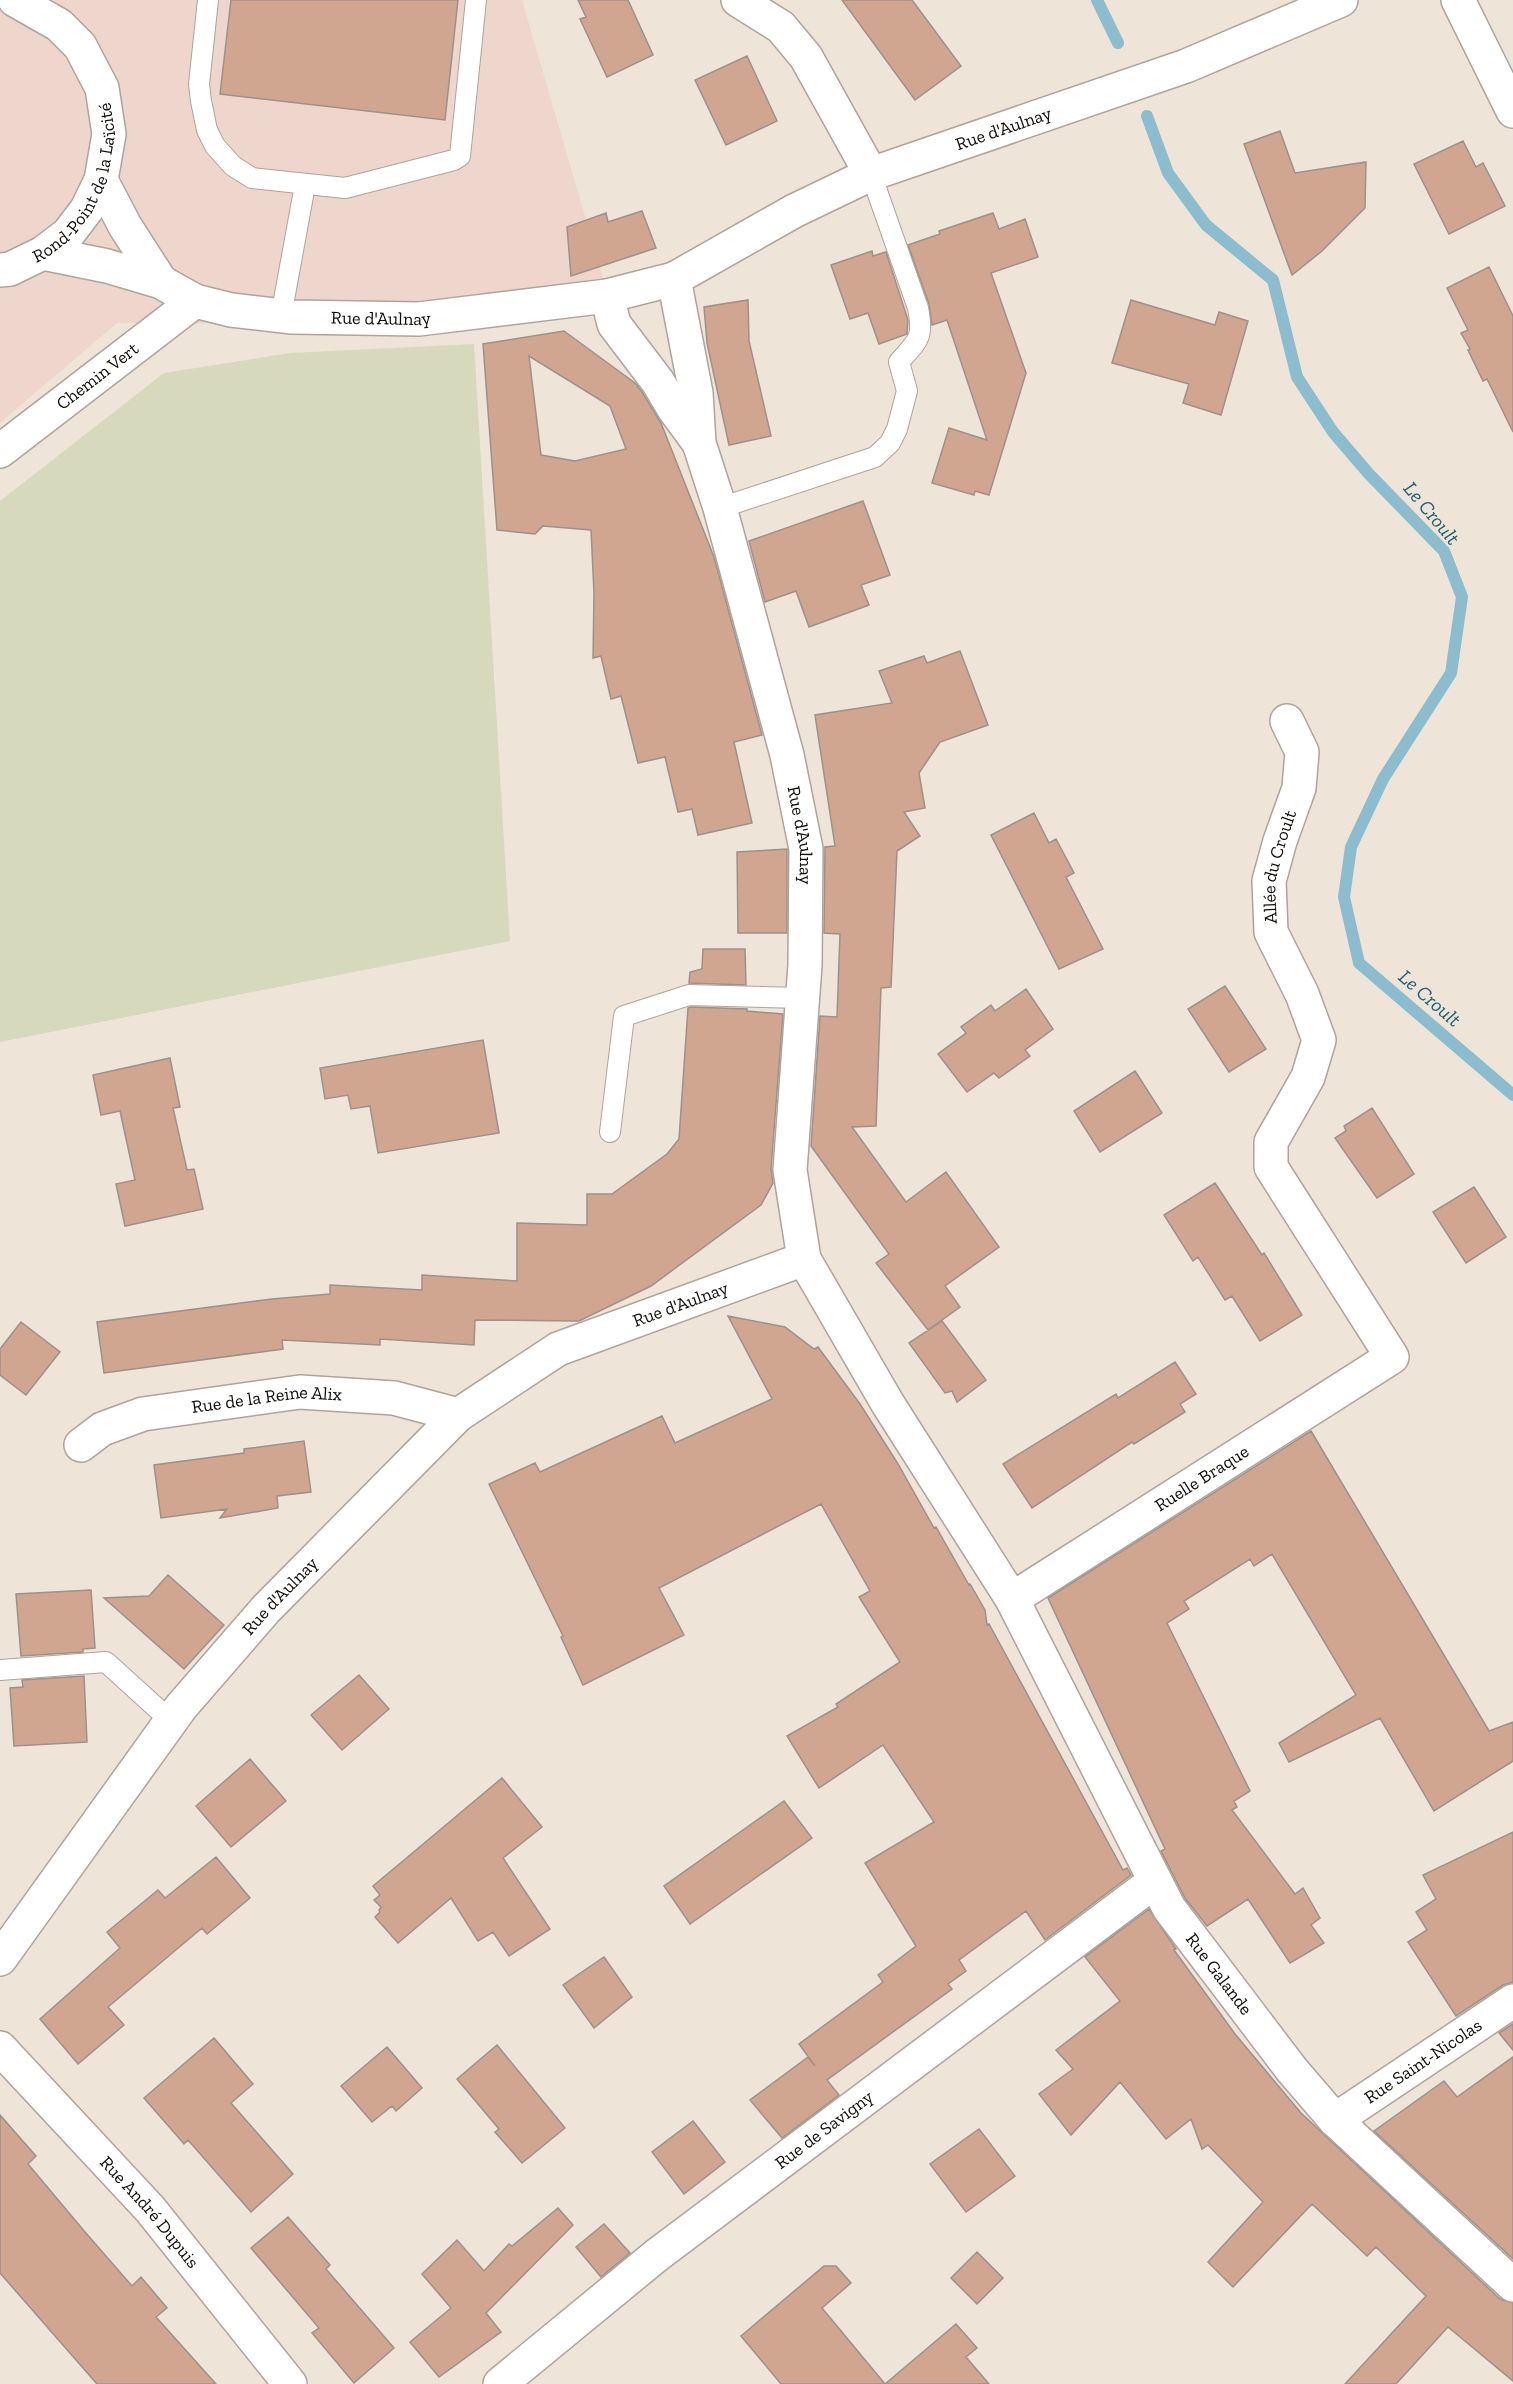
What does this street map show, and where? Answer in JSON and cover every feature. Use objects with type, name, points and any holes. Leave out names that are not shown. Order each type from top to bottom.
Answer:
[{"type":"street","name":"Rond-Point de la Laïcité","points":[[0,270],[10,269],[44,253],[68,234],[87,209],[101,180],[109,134],[102,88],[62,13],[15,0]]},
{"type":"street","points":[[738,0],[781,27],[806,57],[871,174]]},
{"type":"street","name":"Rue d'Aulnay","points":[[44,253],[161,282],[195,301],[231,310],[281,316],[419,319],[607,296],[674,279],[794,211],[871,174],[1186,66],[1341,0]]},
{"type":"street","points":[[1458,0],[1513,111]]},
{"type":"street","name":"Rue d'Aulnay","points":[[101,180],[125,226],[161,282]]},
{"type":"street","name":"Rue d'Aulnay","points":[[0,1959],[171,1720],[266,1609],[458,1415],[558,1349],[804,1258],[790,1170],[805,965],[806,849],[787,755],[720,508],[699,443],[696,393],[674,279]]},
{"type":"street","name":"Rue d'Aulnay","points":[[607,296],[614,324],[658,382],[699,443]]},
{"type":"street","name":"Chemin Vert","points":[[0,451],[195,301]]},
{"type":"street","name":"Allée du Croult","points":[[1287,721],[1302,752],[1299,788],[1280,841],[1269,881],[1271,932],[1302,994],[1319,1040],[1308,1077],[1271,1142],[1271,1167],[1392,1357]]},
{"type":"street","name":"Rue Galande","points":[[804,1258],[888,1404],[1012,1599],[1155,1881],[1176,1917],[1292,2070],[1335,2120],[1513,2285]]},
{"type":"street","name":"Ruelle Braque","points":[[1012,1599],[1392,1357]]},
{"type":"street","name":"Rue de la Reine Alix","points":[[81,1445],[102,1429],[143,1414],[300,1392],[394,1398],[458,1415]]},
{"type":"street","name":"Rue de Savigny","points":[[500,2384],[657,2255],[1155,1881]]},
{"type":"street","name":"Rue Saint-Nicolas","points":[[1335,2120],[1513,2001]]},
{"type":"street","name":"Rue André Dupuis","points":[[0,2048],[150,2209],[290,2384]]},
{"type":"lane","points":[[208,0],[199,84],[207,130],[215,146],[233,166],[252,178],[304,186],[345,188],[454,160],[460,156],[477,0]]},
{"type":"lane","points":[[720,508],[875,457],[890,443],[897,429],[907,391],[899,362],[920,338],[921,324],[918,308],[871,174]]},
{"type":"lane","points":[[281,316],[304,186]]},
{"type":"lane","points":[[610,1132],[624,1016],[689,994],[802,998]]},
{"type":"lane","points":[[0,1670],[106,1662],[171,1720]]},
{"type":"shaded area","points":[[0,0],[522,0],[605,285],[476,324],[117,323],[0,423]]},
{"type":"green space","points":[[474,344],[510,941],[0,1042],[0,501],[164,373],[290,353]]},
{"type":"building","points":[[231,0],[458,0],[445,120],[220,94]]},
{"type":"building","points":[[578,0],[628,0],[653,55],[607,77],[580,19],[586,17]]},
{"type":"building","points":[[842,0],[912,0],[961,66],[915,100]]},
{"type":"building","points":[[747,56],[777,121],[726,145],[695,80]]},
{"type":"building","points":[[1280,131],[1295,173],[1366,162],[1365,208],[1322,251],[1292,275],[1244,144]]},
{"type":"building","points":[[1463,141],[1476,167],[1483,163],[1505,206],[1449,234],[1414,164]]},
{"type":"building","points":[[642,211],[656,248],[571,276],[567,227],[606,213],[608,222]]},
{"type":"building","points":[[993,213],[999,229],[1025,219],[1038,257],[991,273],[1026,373],[989,495],[975,491],[974,495],[932,483],[949,428],[987,440],[947,320],[932,325],[929,304],[908,245],[940,234],[939,231]]},
{"type":"building","points":[[872,251],[873,256],[886,252],[908,320],[907,334],[879,344],[868,313],[850,319],[831,265]]},
{"type":"building","points":[[1489,267],[1513,316],[1513,432],[1487,379],[1483,381],[1468,350],[1470,349],[1461,333],[1468,330],[1447,288]]},
{"type":"building","points":[[748,300],[749,341],[771,436],[729,445],[707,343],[704,307]]},
{"type":"building","points":[[1131,300],[1215,325],[1219,312],[1248,321],[1221,415],[1183,403],[1189,384],[1112,363]]},
{"type":"building","points":[[564,331],[635,383],[661,423],[714,557],[762,735],[734,742],[752,823],[698,835],[692,809],[678,812],[665,757],[638,763],[621,696],[611,699],[601,656],[593,658],[594,593],[591,530],[543,526],[535,534],[497,530],[483,344]],"holes":[[[529,356],[610,406],[626,449],[575,461],[541,455]]]},
{"type":"building","points":[[863,501],[890,575],[861,585],[869,605],[809,627],[796,591],[765,602],[749,541]]},
{"type":"building","points":[[960,651],[988,725],[940,742],[919,773],[925,808],[904,812],[920,836],[897,851],[891,987],[881,988],[876,1126],[852,1127],[906,1202],[946,1172],[999,1247],[945,1286],[960,1307],[928,1330],[876,1263],[889,1254],[811,1146],[820,1016],[837,1017],[840,934],[824,933],[825,847],[835,846],[815,715],[892,703],[879,671],[924,656],[927,663]]},
{"type":"building","points":[[1034,813],[1049,843],[1056,839],[1074,873],[1066,877],[1103,949],[1059,969],[991,835]]},
{"type":"building","points":[[787,849],[787,933],[738,933],[737,852]]},
{"type":"building","points":[[703,949],[745,949],[746,985],[689,983],[690,972],[702,969]]},
{"type":"building","points":[[1225,986],[1266,1049],[1229,1072],[1188,1009]]},
{"type":"building","points":[[1026,989],[1053,1029],[1025,1050],[1030,1056],[999,1078],[994,1073],[967,1092],[938,1054],[966,1033],[961,1027],[991,1005],[995,1011]]},
{"type":"building","points":[[688,1008],[747,1009],[747,1011],[783,1014],[771,1169],[773,1183],[761,1205],[651,1286],[579,1321],[475,1320],[474,1345],[380,1339],[380,1345],[282,1340],[283,1349],[104,1373],[97,1322],[272,1299],[330,1294],[330,1285],[422,1290],[422,1275],[517,1281],[517,1223],[587,1225],[587,1194],[612,1194],[667,1154],[679,1139]]},
{"type":"building","points":[[483,1040],[499,1133],[378,1153],[370,1106],[351,1109],[348,1095],[325,1099],[320,1068]]},
{"type":"building","points":[[170,1058],[180,1107],[173,1108],[187,1170],[194,1169],[203,1209],[125,1226],[116,1184],[135,1180],[120,1111],[101,1115],[93,1075]]},
{"type":"building","points":[[1135,1071],[1162,1113],[1100,1152],[1074,1111]]},
{"type":"building","points":[[1372,1108],[1414,1174],[1377,1198],[1335,1138],[1346,1131],[1344,1126]]},
{"type":"building","points":[[1215,1183],[1262,1255],[1264,1253],[1302,1315],[1260,1341],[1232,1296],[1225,1300],[1198,1257],[1193,1261],[1164,1215]]},
{"type":"building","points":[[1474,1187],[1506,1237],[1466,1263],[1433,1212]]},
{"type":"building","points":[[728,1316],[785,1327],[814,1349],[818,1347],[860,1404],[985,1610],[987,1625],[989,1624],[1123,1870],[1127,1868],[1131,1875],[1045,1940],[1026,1911],[959,1960],[966,1971],[948,1984],[952,1989],[827,2080],[839,2095],[782,2138],[750,2100],[808,2057],[815,2066],[799,2044],[883,1982],[878,1975],[916,1946],[865,1863],[934,1822],[883,1745],[819,1788],[787,1736],[838,1707],[836,1704],[900,1662],[859,1597],[870,1591],[821,1504],[659,1588],[684,1635],[583,1685],[561,1637],[563,1636],[489,1484],[535,1463],[540,1472],[662,1416],[675,1443],[772,1399]]},
{"type":"building","points":[[942,1321],[986,1380],[957,1402],[952,1391],[945,1393],[909,1343]]},
{"type":"building","points":[[21,1322],[60,1352],[26,1395],[0,1375],[0,1349]]},
{"type":"building","points":[[1175,1362],[1196,1394],[1180,1404],[1185,1412],[1134,1444],[1132,1442],[1032,1508],[1003,1464],[1116,1394],[1118,1398]]},
{"type":"building","points":[[1311,1431],[1489,1731],[1513,1722],[1513,1761],[1434,1811],[1380,1718],[1289,1762],[1279,1743],[1356,1695],[1272,1554],[1254,1566],[1250,1559],[1184,1601],[1189,1609],[1167,1623],[1250,1791],[1234,1801],[1237,1807],[1232,1810],[1295,1894],[1303,1888],[1320,1918],[1311,1925],[1324,1943],[1290,1963],[1248,1899],[1207,1926],[1185,1898],[1161,1851],[1165,1849],[1048,1598]]},
{"type":"building","points":[[304,1441],[311,1492],[277,1496],[278,1508],[220,1518],[227,1509],[161,1518],[154,1465],[244,1453],[244,1449]]},
{"type":"building","points":[[168,1575],[224,1625],[184,1669],[104,1598],[149,1596]]},
{"type":"building","points":[[91,1590],[95,1648],[83,1649],[83,1652],[21,1656],[16,1594]]},
{"type":"building","points":[[359,1675],[389,1709],[342,1750],[311,1715]]},
{"type":"building","points":[[84,1676],[87,1742],[14,1746],[10,1688],[23,1687],[22,1680]]},
{"type":"building","points":[[250,1759],[286,1801],[231,1847],[196,1806]]},
{"type":"building","points":[[502,1778],[542,1827],[503,1858],[550,1929],[509,1956],[493,1932],[478,1941],[451,1898],[398,1943],[375,1917],[381,1907],[374,1900],[380,1895],[373,1886]]},
{"type":"building","points":[[784,1801],[812,1838],[690,1924],[664,1886]]},
{"type":"building","points":[[1513,1832],[1513,1982],[1503,1985],[1456,2016],[1408,1942],[1427,1930],[1416,1912],[1436,1899],[1423,1875]]},
{"type":"building","points":[[216,1857],[250,1898],[207,1934],[202,1928],[108,2007],[124,2025],[78,2064],[40,2019],[120,1948],[107,1932],[158,1890],[165,1898]]},
{"type":"building","points":[[1149,1909],[1176,1949],[1174,1950],[1235,2034],[1301,2113],[1500,2299],[1513,2303],[1513,2381],[1448,2327],[1396,2384],[1345,2384],[1426,2296],[1376,2247],[1367,2256],[1312,2204],[1233,2287],[1208,2262],[1263,2202],[1208,2145],[1202,2149],[1191,2119],[1166,2139],[1120,2082],[1071,2135],[1039,2094],[1073,2069],[1056,2050],[1120,2001],[1085,1957]]},
{"type":"building","points":[[604,1957],[632,1997],[594,2028],[563,1985]]},
{"type":"building","points":[[1513,2024],[1513,2050],[1499,2033]]},
{"type":"building","points":[[214,2038],[253,2084],[231,2103],[293,2174],[251,2212],[188,2140],[184,2144],[144,2098]]},
{"type":"building","points":[[497,2045],[565,2128],[522,2163],[495,2132],[499,2129],[457,2079]]},
{"type":"building","points":[[387,2047],[422,2088],[396,2111],[392,2106],[372,2122],[341,2086]]},
{"type":"building","points":[[1513,2057],[1513,2259],[1374,2131],[1444,2081],[1457,2097]]},
{"type":"building","points":[[0,2115],[36,2156],[28,2164],[85,2232],[132,2286],[141,2277],[167,2308],[156,2317],[216,2384],[97,2384],[0,2273]]},
{"type":"building","points":[[693,2121],[725,2162],[684,2194],[652,2152]]},
{"type":"building","points":[[979,2129],[1015,2176],[966,2212],[930,2164]]},
{"type":"building","points":[[558,2208],[573,2225],[486,2313],[501,2332],[439,2377],[410,2342],[451,2308],[422,2274],[457,2240],[484,2271],[509,2244],[512,2246]]},
{"type":"building","points":[[288,2217],[330,2265],[326,2269],[394,2348],[354,2383],[312,2333],[319,2328],[251,2248]]},
{"type":"building","points":[[604,2224],[630,2253],[601,2277],[576,2247]]},
{"type":"building","points":[[977,2252],[1003,2278],[977,2304],[951,2278]]},
{"type":"building","points":[[824,2266],[836,2266],[851,2283],[822,2308],[885,2384],[781,2384],[741,2336]]},
{"type":"building","points":[[956,2324],[977,2348],[966,2357],[989,2384],[885,2384]]},
{"type":"waterway","name":"Le Croult","points":[[1097,0],[1118,43]]},
{"type":"waterway","name":"Le Croult","points":[[1147,116],[1168,173],[1206,225],[1273,280],[1297,377],[1333,432],[1369,474],[1444,551],[1462,597],[1451,673],[1383,779],[1351,847],[1344,897],[1359,963],[1513,1095]]}]
